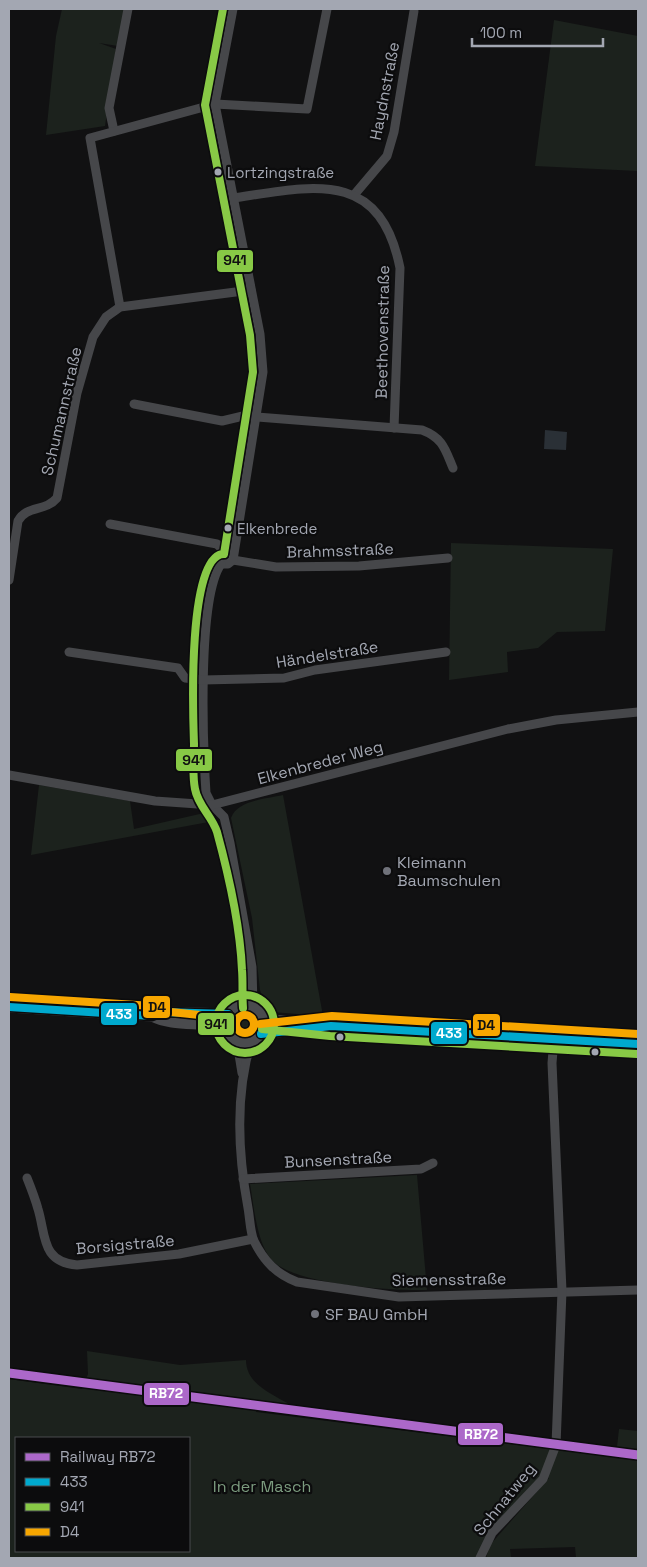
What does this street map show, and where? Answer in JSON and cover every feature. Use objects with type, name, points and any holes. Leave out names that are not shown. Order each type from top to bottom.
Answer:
[{"type":"main road","points":[[9,1007],[152,1016],[162,1012],[228,1014],[239,1006],[253,1007],[263,1019],[331,1026],[638,1044]]},
{"type":"main road","points":[[228,1014],[226,1028],[228,1034],[237,1042],[251,1042],[261,1034],[294,1028],[331,1026]]},
{"type":"main road","points":[[152,1016],[161,1021],[213,1024],[226,1028]]},
{"type":"main road","points":[[261,1034],[263,1019]]},
{"type":"street","points":[[114,130],[109,108],[128,9]]},
{"type":"street","points":[[221,564],[228,564],[233,560],[263,372],[263,354],[252,290],[215,104],[233,9]]},
{"type":"street","points":[[252,290],[120,307],[90,138],[215,104],[307,109],[327,9]]},
{"type":"street","name":"Haydnstraße","points":[[354,196],[387,156],[394,132],[414,11]]},
{"type":"street","name":"Beethovenstraße","points":[[234,198],[305,187],[332,188],[354,196],[380,215],[396,244],[400,268],[394,428]]},
{"type":"street","name":"Schumannstraße","points":[[9,580],[18,521],[21,515],[29,510],[50,506],[57,498],[77,393],[93,337],[100,324],[120,307]]},
{"type":"street","points":[[134,404],[222,420],[243,416],[422,430],[434,435],[445,449],[453,468]]},
{"type":"street","points":[[110,524],[217,544],[221,548],[234,550]]},
{"type":"street","points":[[221,548],[218,557],[221,564],[214,578],[208,612],[203,680],[206,793],[212,805],[224,817],[230,843],[244,917],[253,1007]]},
{"type":"street","name":"Brahmsstraße","points":[[233,560],[276,567],[359,566],[448,558]]},
{"type":"street","name":"Händelstraße","points":[[69,652],[178,668],[185,678],[203,680],[284,678],[315,670],[446,652]]},
{"type":"street","name":"Elkenbreder Weg","points":[[9,775],[155,801],[212,805],[508,729],[556,720],[638,712]]},
{"type":"street","points":[[239,1006],[249,958]]},
{"type":"street","name":"Schnatweg","points":[[480,1558],[492,1533],[543,1479],[554,1455],[556,1444],[562,1291],[553,1072],[554,1039]]},
{"type":"street","name":"Siemensstraße","points":[[237,1042],[242,1073],[240,1115],[243,1179],[253,1239],[260,1253],[281,1276],[297,1282],[399,1297],[638,1290]]},
{"type":"street","name":"Siemensstraße","points":[[242,1073],[251,1042]]},
{"type":"street","name":"Bunsenstraße","points":[[243,1179],[421,1169],[433,1163]]},
{"type":"street","name":"Borsigstraße","points":[[27,1178],[38,1209],[46,1244],[58,1259],[65,1264],[179,1254],[253,1239]]},
{"type":"green space","points":[[62,9],[124,9],[118,46],[99,43],[116,49],[105,126],[46,135],[56,36]]},
{"type":"green space","points":[[554,20],[638,36],[638,171],[535,166]]},
{"type":"green space","points":[[451,543],[613,549],[605,631],[557,632],[538,648],[507,652],[508,672],[449,680]]},
{"type":"green space","points":[[39,785],[130,801],[134,829],[204,813],[214,821],[31,855]]},
{"type":"green space","points":[[283,795],[323,1016],[272,1012],[265,1006],[260,990],[252,918],[231,818],[239,807],[253,801]]},
{"type":"green space","points":[[245,1011],[254,1015],[258,1024],[254,1033],[245,1037],[236,1033],[232,1024],[236,1015]]},
{"type":"green space","points":[[417,1175],[427,1290],[371,1288],[305,1277],[288,1271],[275,1263],[264,1247],[257,1226],[250,1184]]},
{"type":"green space","name":"In der Masch","points":[[87,1351],[180,1365],[246,1360],[247,1368],[255,1382],[267,1392],[289,1404],[256,1400],[256,1412],[638,1460],[638,1558],[576,1558],[575,1547],[510,1549],[511,1558],[486,1558],[490,1545],[549,1478],[542,1475],[477,1558],[9,1558],[9,1379],[82,1389],[88,1374]]},
{"type":"green space","points":[[619,1429],[638,1431],[638,1449],[617,1447]]},
{"type":"shaded area","points":[[545,430],[567,432],[566,450],[544,449]]},
{"type":"rail line","name":"RB72","points":[[9,1373],[638,1455]]},
{"type":"transit line","name":"941","points":[[223,9],[205,105],[250,335],[253,372],[224,554],[212,561],[204,580],[198,607],[193,672],[193,772],[197,795],[217,832],[230,883],[241,953],[243,1008]]},
{"type":"transit line","name":"941","points":[[245,995],[256,997],[266,1003],[272,1013],[274,1024],[272,1035],[266,1045],[256,1051],[245,1053],[234,1051],[224,1045],[218,1035],[216,1024],[218,1013],[224,1003],[234,997],[245,995]]},
{"type":"transit line","name":"D4","points":[[10,997],[153,1006],[171,1012],[228,1018]]},
{"type":"transit line","name":"433","points":[[9,1007],[152,1016],[162,1012],[228,1014]]},
{"type":"transit line","name":"D4","points":[[245,1015],[251,1018],[254,1024],[251,1030],[245,1033],[239,1030],[236,1024],[239,1018],[245,1015]]},
{"type":"transit line","name":"D4","points":[[260,1024],[332,1016],[638,1034]]},
{"type":"transit line","name":"433","points":[[261,1034],[331,1026],[638,1044]]},
{"type":"transit line","name":"941","points":[[262,1029],[330,1036],[637,1054]]},
{"type":"place","name":"Lortzingstraße","points":[[218,172]]},
{"type":"place","name":"Elkenbrede","points":[[228,528]]},
{"type":"place","name":"Kleimann Baumschulen","points":[[387,871]]},
{"type":"place","name":"SF BAU GmbH","points":[[315,1314]]}]
